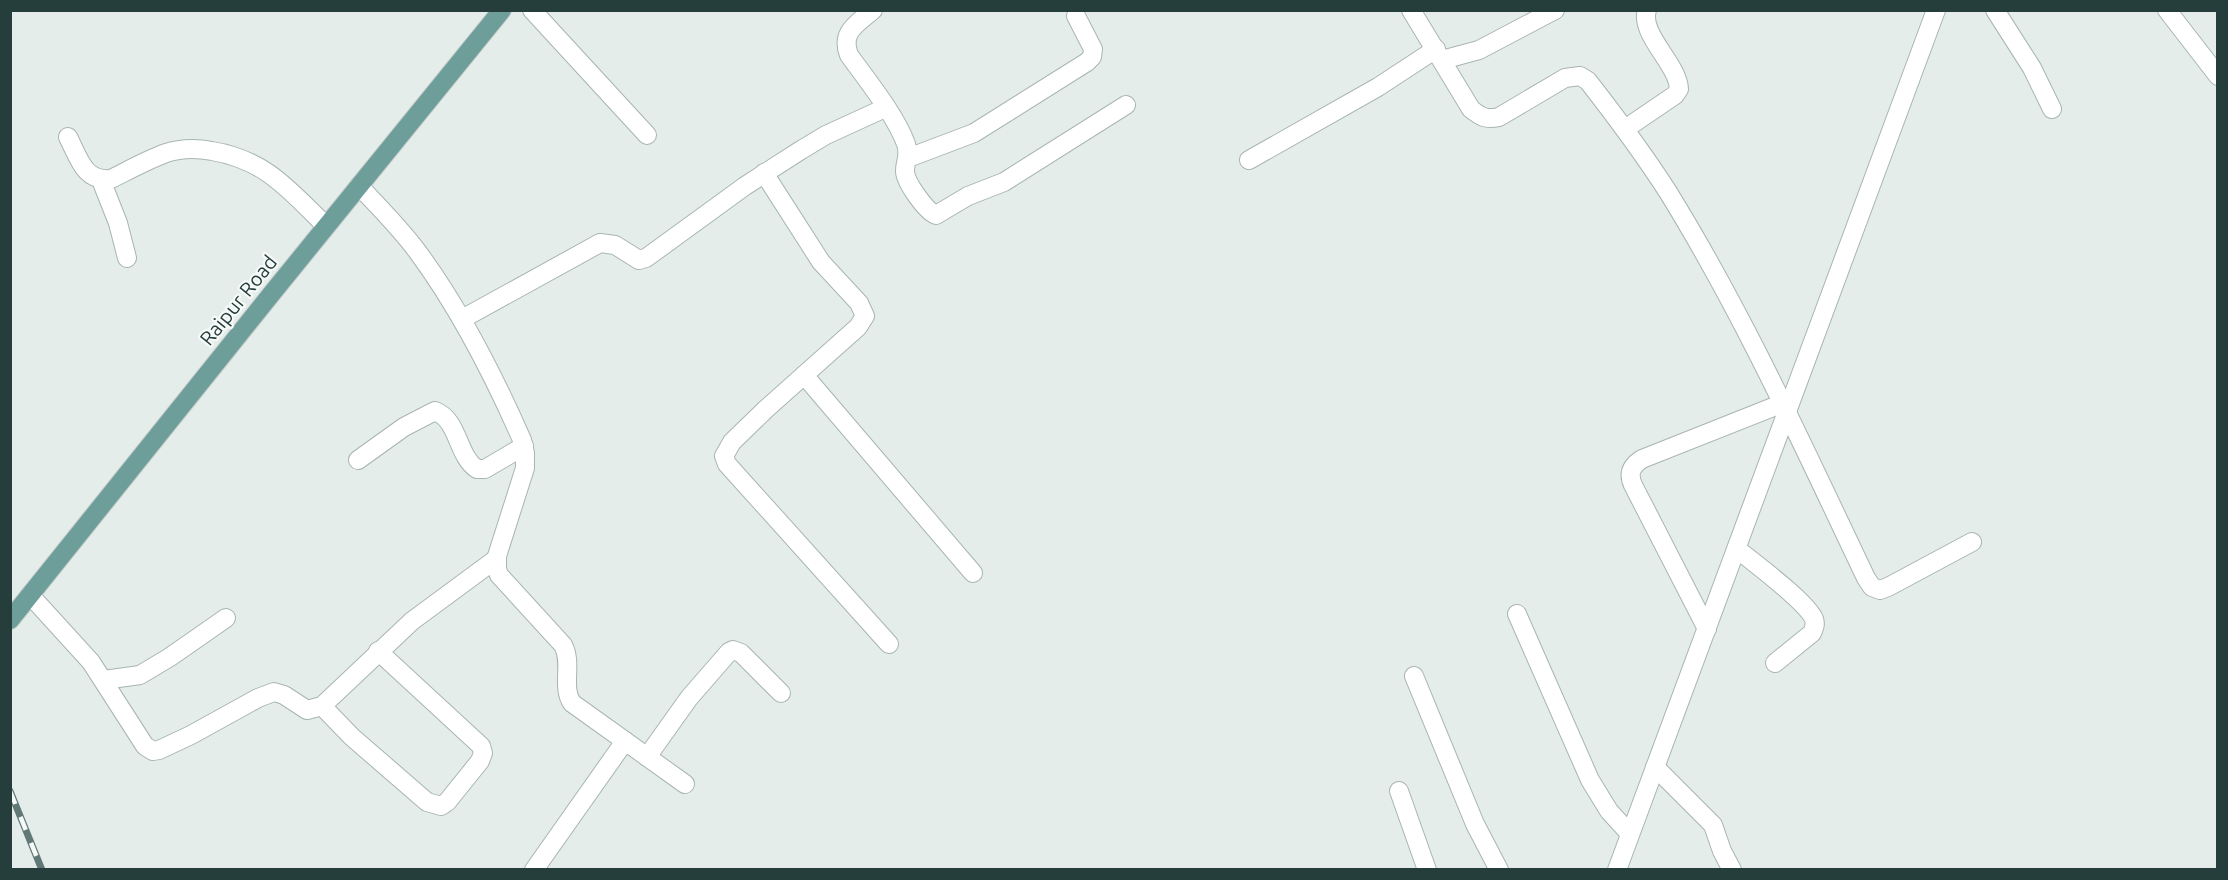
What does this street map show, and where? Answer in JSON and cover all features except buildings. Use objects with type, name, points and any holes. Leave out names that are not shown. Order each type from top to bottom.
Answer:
[{"type":"main road","name":"Raipur Road","points":[[10,620],[502,10]]},
{"type":"street","points":[[532,10],[647,135]]},
{"type":"street","points":[[873,10],[849,32],[845,40],[846,46],[849,55],[902,135],[908,151],[905,168],[908,182],[928,210],[936,215],[968,196],[1004,182],[1125,105]]},
{"type":"street","points":[[1412,10],[1471,109],[1480,117],[1489,119],[1499,117],[1573,75],[1588,81],[1625,129],[1667,192],[1709,262],[1785,407],[1866,578],[1872,586],[1880,590],[1888,587],[1972,542]]},
{"type":"street","points":[[1250,160],[1439,55],[1479,50],[1555,10]]},
{"type":"street","points":[[1625,129],[1675,95],[1679,89],[1677,78],[1647,25],[1647,10]]},
{"type":"street","points":[[1617,870],[1737,549],[1785,407],[1936,10]]},
{"type":"street","points":[[1995,10],[2032,68],[2052,109]]},
{"type":"street","points":[[2167,10],[2217,76]]},
{"type":"street","points":[[908,158],[974,133],[1087,62],[1092,57],[1093,49],[1076,16]]},
{"type":"street","points":[[462,319],[600,243],[607,242],[615,245],[639,260],[646,258],[764,173],[826,135],[885,108]]},
{"type":"street","points":[[68,137],[86,171],[101,180],[111,179],[167,153],[186,149],[222,153],[241,158],[265,170],[326,226]]},
{"type":"street","points":[[764,173],[821,262],[859,303],[865,316],[858,327],[732,442],[724,456],[726,464],[889,644]]},
{"type":"street","points":[[101,180],[118,223],[128,258]]},
{"type":"street","points":[[359,186],[418,252],[462,319],[524,446],[525,468],[496,558],[497,569],[503,580],[568,653],[569,699],[577,708],[685,784]]},
{"type":"street","points":[[804,375],[973,573]]},
{"type":"street","points":[[1707,629],[1633,485],[1630,478],[1631,470],[1642,459],[1785,407]]},
{"type":"street","points":[[358,459],[394,433],[435,411],[447,419],[468,460],[477,469],[485,469],[524,446]]},
{"type":"street","points":[[1737,549],[1788,591],[1813,618],[1815,626],[1812,633],[1775,663]]},
{"type":"street","points":[[30,595],[75,643],[104,680],[145,746],[153,751],[191,735],[258,698],[274,692],[284,695],[307,710],[322,706],[378,651],[430,606],[496,558]]},
{"type":"street","points":[[1517,614],[1590,780],[1609,811],[1630,834]]},
{"type":"street","points":[[104,680],[140,675],[225,618]]},
{"type":"street","points":[[647,757],[689,698],[733,650],[741,653],[781,693]]},
{"type":"street","points":[[322,706],[352,737],[427,802],[441,806],[447,802],[480,761],[483,753],[481,746],[378,651]]},
{"type":"street","points":[[1414,676],[1475,824],[1499,870]]},
{"type":"street","points":[[534,870],[625,741]]},
{"type":"street","points":[[1655,767],[1713,825],[1722,851],[1732,870]]},
{"type":"street","points":[[1399,792],[1427,870]]},
{"type":"railway","points":[[10,791],[42,870]]}]
